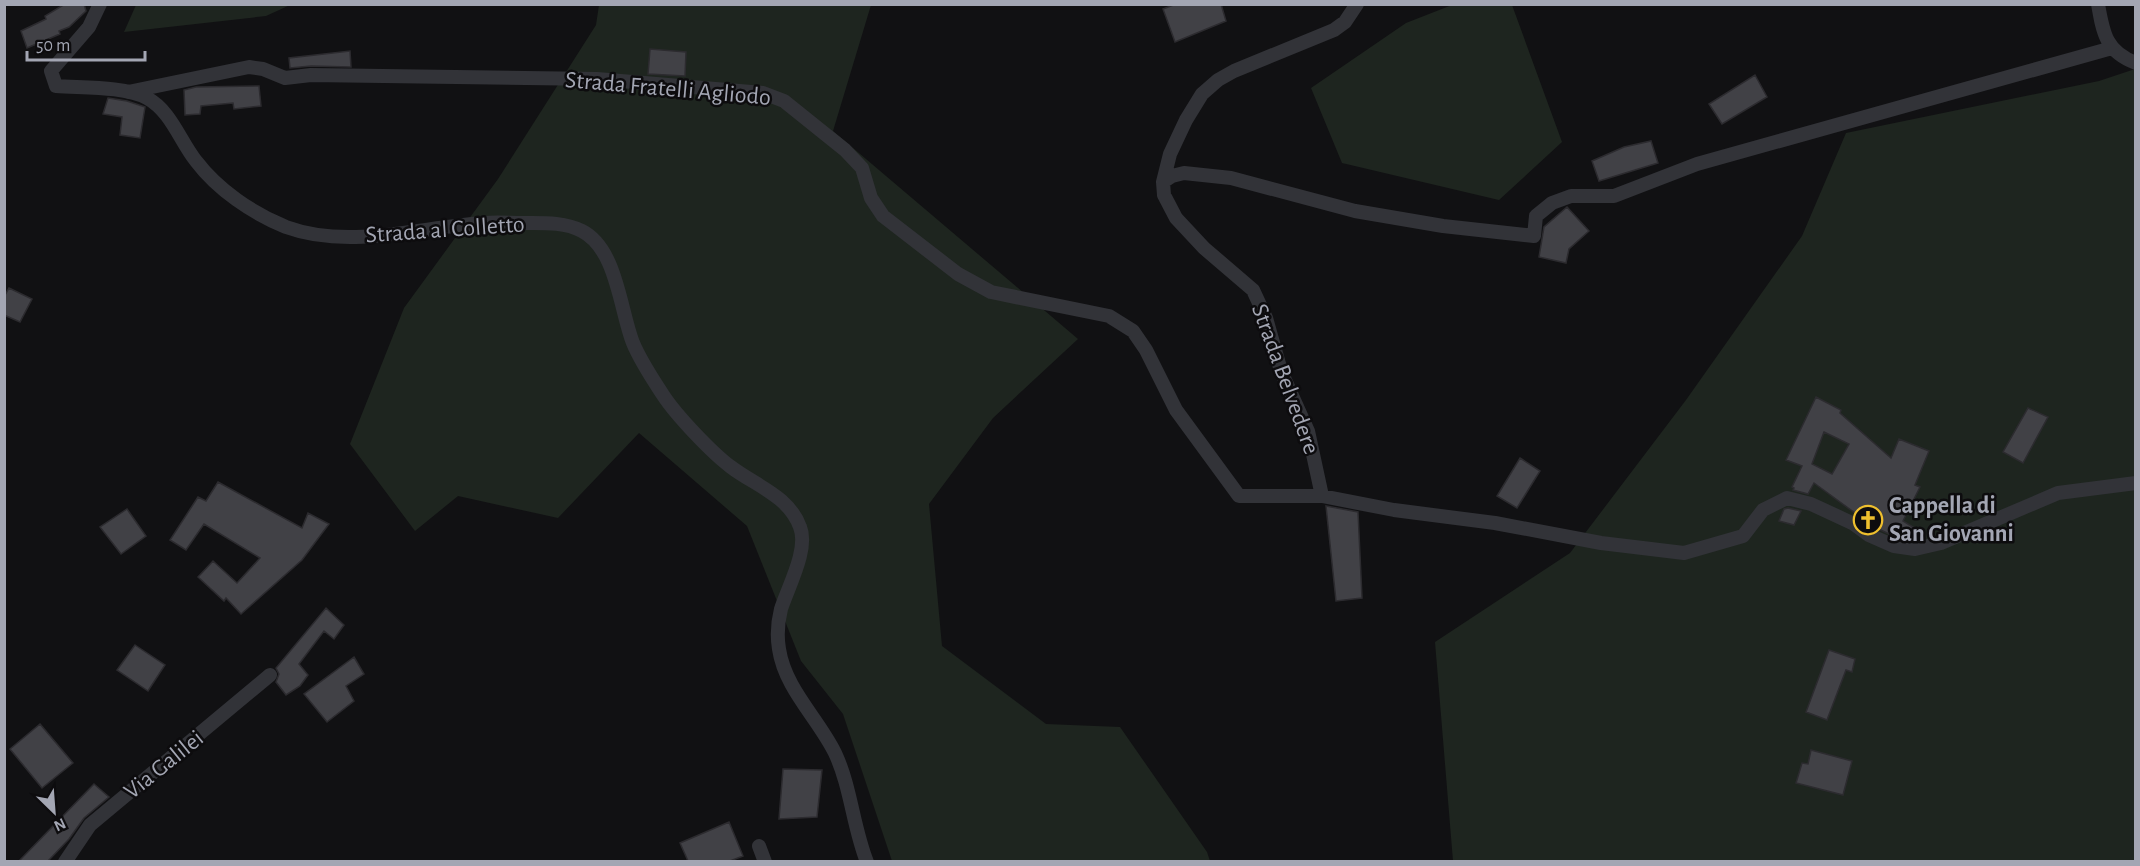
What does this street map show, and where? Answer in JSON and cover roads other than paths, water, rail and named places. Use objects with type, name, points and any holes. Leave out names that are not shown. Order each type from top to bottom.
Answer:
[{"type":"street","name":"Strada al Colletto","points":[[99,4],[89,27],[51,71],[56,86],[128,92],[148,99],[158,106],[180,135],[194,159],[227,192],[247,207],[288,227],[311,234],[357,237],[485,223],[546,223],[583,231],[600,245],[609,263],[642,363],[667,401],[728,465],[791,508],[800,526],[803,537],[797,564],[780,614],[778,647],[784,672],[834,750],[841,768],[858,839],[867,861]]},
{"type":"street","points":[[1163,182],[1170,154],[1186,120],[1202,94],[1218,80],[1234,71],[1334,30],[1345,22],[1356,4]]},
{"type":"street","points":[[2098,4],[2103,30],[2112,48],[2125,59],[2136,63]]},
{"type":"street","points":[[1163,182],[1172,176],[1184,173],[1231,178],[1355,211],[1443,226],[1534,236],[1536,216],[1552,204],[1571,196],[1614,196],[1697,164],[2112,48]]},
{"type":"street","name":"Strada Fratelli Agliodo","points":[[128,92],[249,67],[263,69],[285,78],[322,75],[597,79],[763,93],[784,101],[845,150],[862,168],[872,198],[884,216],[958,274],[991,292],[1109,316],[1133,331],[1146,350],[1176,410],[1239,496],[1322,496]]},
{"type":"street","name":"Strada Belvedere","points":[[1163,182],[1164,195],[1176,218],[1204,248],[1253,290],[1266,318],[1281,371],[1308,431],[1322,496]]},
{"type":"street","points":[[1322,496],[1394,510],[1495,523],[1600,543],[1684,553],[1743,536],[1763,510],[1787,498],[1811,504],[1894,546],[1915,549],[1941,543],[2058,493],[2136,483]]},
{"type":"street","name":"Via Galilei","points":[[65,861],[90,825],[270,675]]},
{"type":"street","points":[[759,846],[765,861]]},
{"type":"place","name":"Cappella di San Giovanni","points":[[1868,520]]}]
